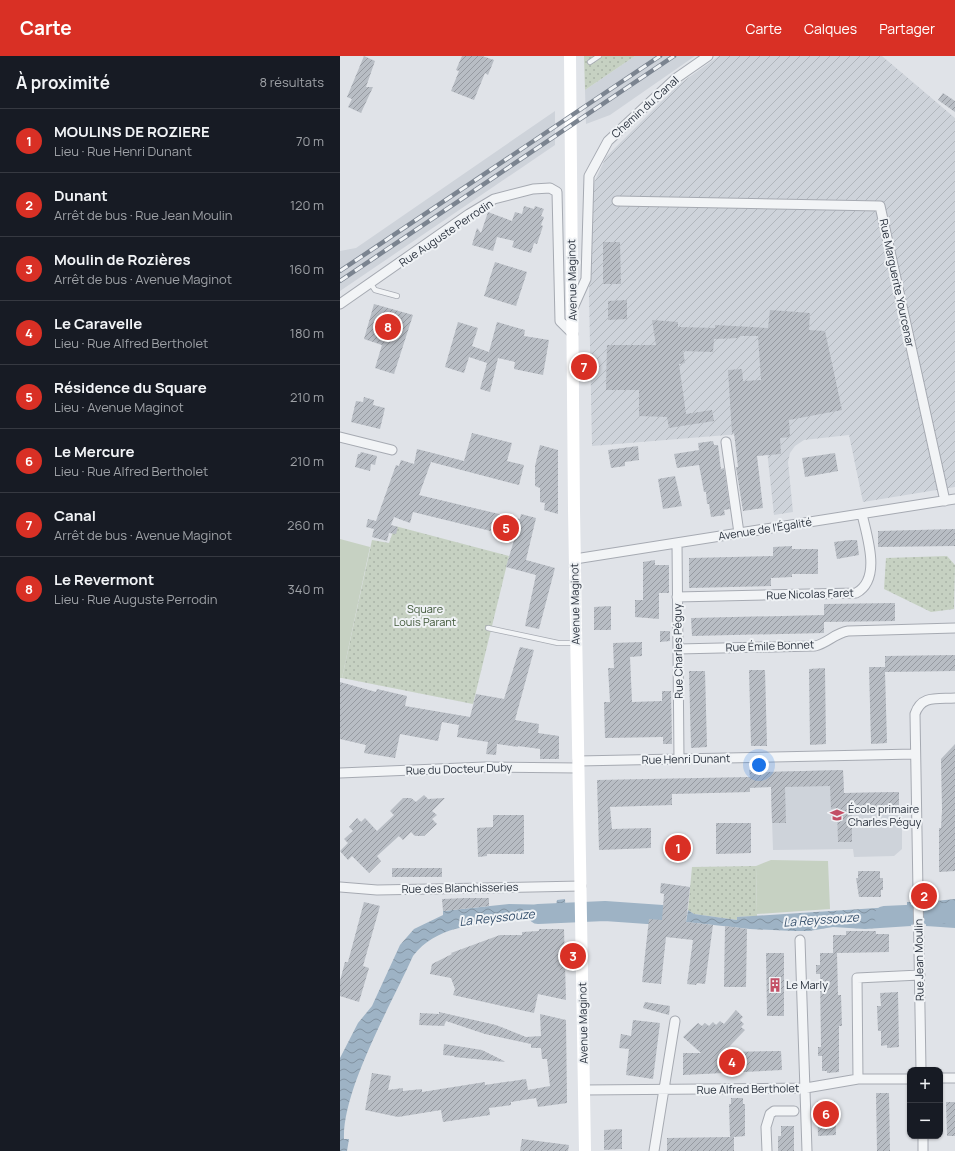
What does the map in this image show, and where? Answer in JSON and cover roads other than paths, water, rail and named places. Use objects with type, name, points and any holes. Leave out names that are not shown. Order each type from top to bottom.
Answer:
[{"type":"main road","name":"Avenue Maginot","points":[[570,56],[576,643],[586,1151]]},
{"type":"street","name":"Chemin du Canal","points":[[572,309],[586,278],[589,176],[608,141],[675,78],[708,56]]},
{"type":"street","name":"Rue Auguste Perrodin","points":[[340,304],[494,199],[533,189],[550,188],[557,192],[560,321],[573,334]]},
{"type":"street","name":"Rue Marguerite Yourcenar","points":[[617,201],[880,206],[945,500]]},
{"type":"street","points":[[340,437],[392,450]]},
{"type":"street","points":[[726,442],[739,533]]},
{"type":"street","name":"Avenue de l'Égalité","points":[[575,559],[955,499]]},
{"type":"street","name":"Rue Nicolas Faret","points":[[677,597],[856,593],[864,589],[869,582],[871,567],[862,514]]},
{"type":"street","name":"Rue Charles Péguy","points":[[677,543],[680,759]]},
{"type":"street","name":"Rue Émile Bonnet","points":[[678,649],[815,646],[824,644],[840,632],[955,628]]},
{"type":"street","name":"Rue Jean Moulin","points":[[921,1067],[915,714],[918,706],[925,700],[955,698]]},
{"type":"street","name":"Rue Henri Dunant","points":[[578,764],[680,759],[915,754]]},
{"type":"street","name":"Rue du Docteur Duby","points":[[340,773],[578,764]]},
{"type":"street","name":"Rue des Blanchisseries","points":[[340,887],[377,890],[581,890]]},
{"type":"street","points":[[800,940],[807,1151]]},
{"type":"street","points":[[858,1079],[857,978],[920,975]]},
{"type":"street","points":[[654,1151],[675,1021]]},
{"type":"street","points":[[943,1078],[955,1078]]},
{"type":"street","name":"Rue Alfred Bertholet","points":[[584,1090],[806,1088],[858,1079],[907,1079]]},
{"type":"street","points":[[767,1151],[766,1127],[770,1114],[774,1111],[794,1111]]},
{"type":"street","points":[[923,1139],[923,1151]]},
{"type":"lane","points":[[590,62],[600,56]]},
{"type":"lane","points":[[371,284],[375,290],[396,296]]},
{"type":"lane","points":[[488,628],[558,643],[576,643]]},
{"type":"water","points":[[565,899],[566,917],[508,921],[456,929],[433,938],[422,946],[413,956],[359,1072],[351,1096],[346,1119],[344,1139],[349,1139],[347,1151],[340,1151],[340,1058],[358,1023],[372,1006],[400,945],[414,929],[443,915],[443,911],[509,904],[556,905],[557,900]]},
{"type":"water","points":[[955,899],[955,928],[926,926],[926,902]]},
{"type":"water","points":[[907,902],[911,902],[911,926],[865,929],[833,927],[809,931],[794,931],[750,929],[686,922],[688,910],[694,914],[737,920],[737,917],[907,906]]},
{"type":"water","points":[[600,904],[657,911],[658,907],[663,907],[662,920],[600,916]]},
{"type":"waterway","name":"La Reyssouze","points":[[538,914],[605,911],[662,915]]},
{"type":"waterway","name":"La Reyssouze","points":[[884,916],[950,913],[955,915]]},
{"type":"railway","points":[[340,271],[660,56]]},
{"type":"railway","points":[[340,281],[674,56]]},
{"type":"place","name":"Le Revermont","points":[[388,327]]},
{"type":"place","name":"Canal","points":[[584,367]]},
{"type":"place","name":"Résidence du Square","points":[[506,528]]},
{"type":"place","name":"École primaire Charles Péguy","points":[[837,815]]},
{"type":"place","name":"MOULINS DE ROZIERE","points":[[678,848]]},
{"type":"place","name":"Dunant","points":[[924,896]]},
{"type":"place","name":"Moulin de Rozières","points":[[573,956]]},
{"type":"place","name":"Le Marly","points":[[775,985]]},
{"type":"place","name":"Le Caravelle","points":[[732,1062]]},
{"type":"place","name":"Le Mercure","points":[[826,1114]]},
{"type":"park label","name":"Square Louis Parant","points":[[425,615]]}]
